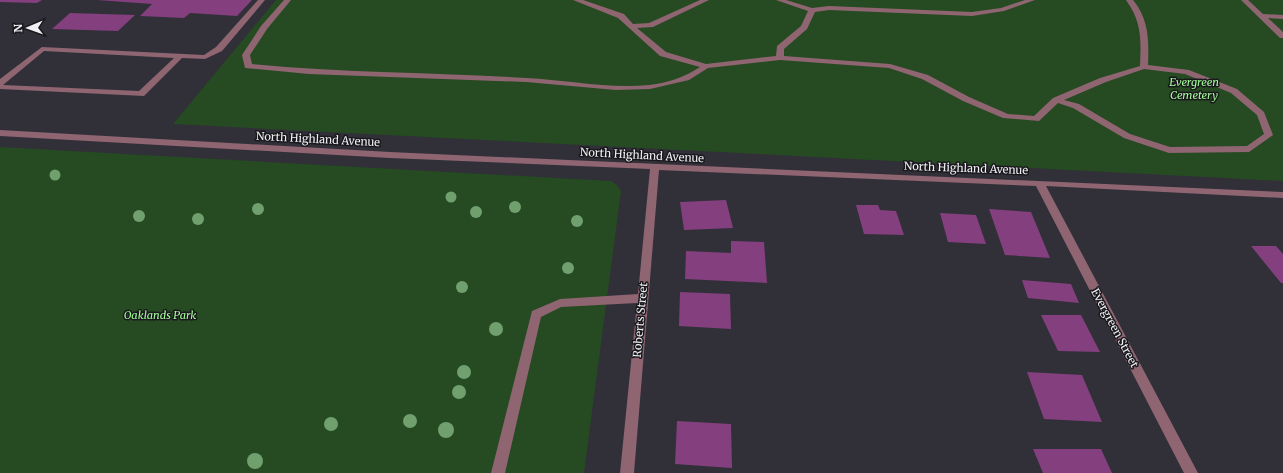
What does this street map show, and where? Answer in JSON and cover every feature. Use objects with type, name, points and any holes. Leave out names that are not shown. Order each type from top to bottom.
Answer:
[{"type":"street","points":[[0,83],[42,49],[205,57],[219,49],[262,0]]},
{"type":"street","points":[[288,0],[264,28],[246,54],[248,66],[309,72],[526,80],[616,88],[650,87],[689,78],[706,66]]},
{"type":"street","points":[[576,0],[621,16],[664,54],[706,66],[780,58],[890,66],[924,77],[966,99],[1006,116],[1036,118],[1056,100],[1103,80],[1144,67],[1186,72],[1234,91],[1261,114],[1269,135],[1249,149],[1169,150],[1126,136],[1076,106],[1056,100]]},
{"type":"street","points":[[631,26],[650,25],[706,0]]},
{"type":"street","points":[[779,0],[812,10],[829,8],[972,14],[1002,10],[1032,0]]},
{"type":"street","points":[[1244,0],[1283,36]]},
{"type":"street","points":[[1133,2],[1144,28],[1144,67]]},
{"type":"street","points":[[780,58],[780,48],[798,34],[810,18],[812,10]]},
{"type":"street","points":[[1262,16],[1283,17]]},
{"type":"street","points":[[0,87],[142,94],[180,56]]},
{"type":"street","name":"North Highland Avenue","points":[[0,133],[390,155],[1283,195]]},
{"type":"street","name":"Roberts Street","points":[[627,473],[642,298],[656,167]]},
{"type":"street","name":"Evergreen Street","points":[[1039,183],[1190,473]]},
{"type":"street","points":[[498,473],[536,314],[560,304],[642,298]]},
{"type":"green space","name":"Evergreen Cemetery","points":[[276,0],[1283,0],[1283,181],[173,124]]},
{"type":"green space","name":"Oaklands Park","points":[[0,147],[611,181],[617,185],[621,191],[584,473],[0,473]]},
{"type":"building","points":[[0,0],[42,0],[37,3],[0,2]]},
{"type":"building","points":[[97,0],[252,0],[237,16],[190,13],[184,18],[140,16],[152,4]]},
{"type":"building","points":[[70,13],[135,15],[118,31],[52,29]]},
{"type":"building","points":[[726,200],[733,228],[684,230],[680,202]]},
{"type":"building","points":[[856,205],[878,205],[880,210],[896,211],[904,235],[864,234]]},
{"type":"building","points":[[989,209],[1031,212],[1050,258],[1005,255]]},
{"type":"building","points":[[940,213],[976,215],[986,244],[948,242]]},
{"type":"building","points":[[731,241],[764,242],[767,283],[685,279],[686,251],[731,253]]},
{"type":"building","points":[[1251,246],[1276,246],[1283,254],[1283,283],[1281,283]]},
{"type":"building","points":[[1022,280],[1071,284],[1079,303],[1028,298]]},
{"type":"building","points":[[680,292],[730,294],[731,329],[679,326]]},
{"type":"building","points":[[1041,315],[1081,315],[1100,352],[1058,351]]},
{"type":"building","points":[[1027,372],[1082,375],[1102,422],[1044,419]]},
{"type":"building","points":[[677,421],[731,424],[732,468],[675,464]]},
{"type":"building","points":[[1033,449],[1101,449],[1112,473],[1043,473]]}]
